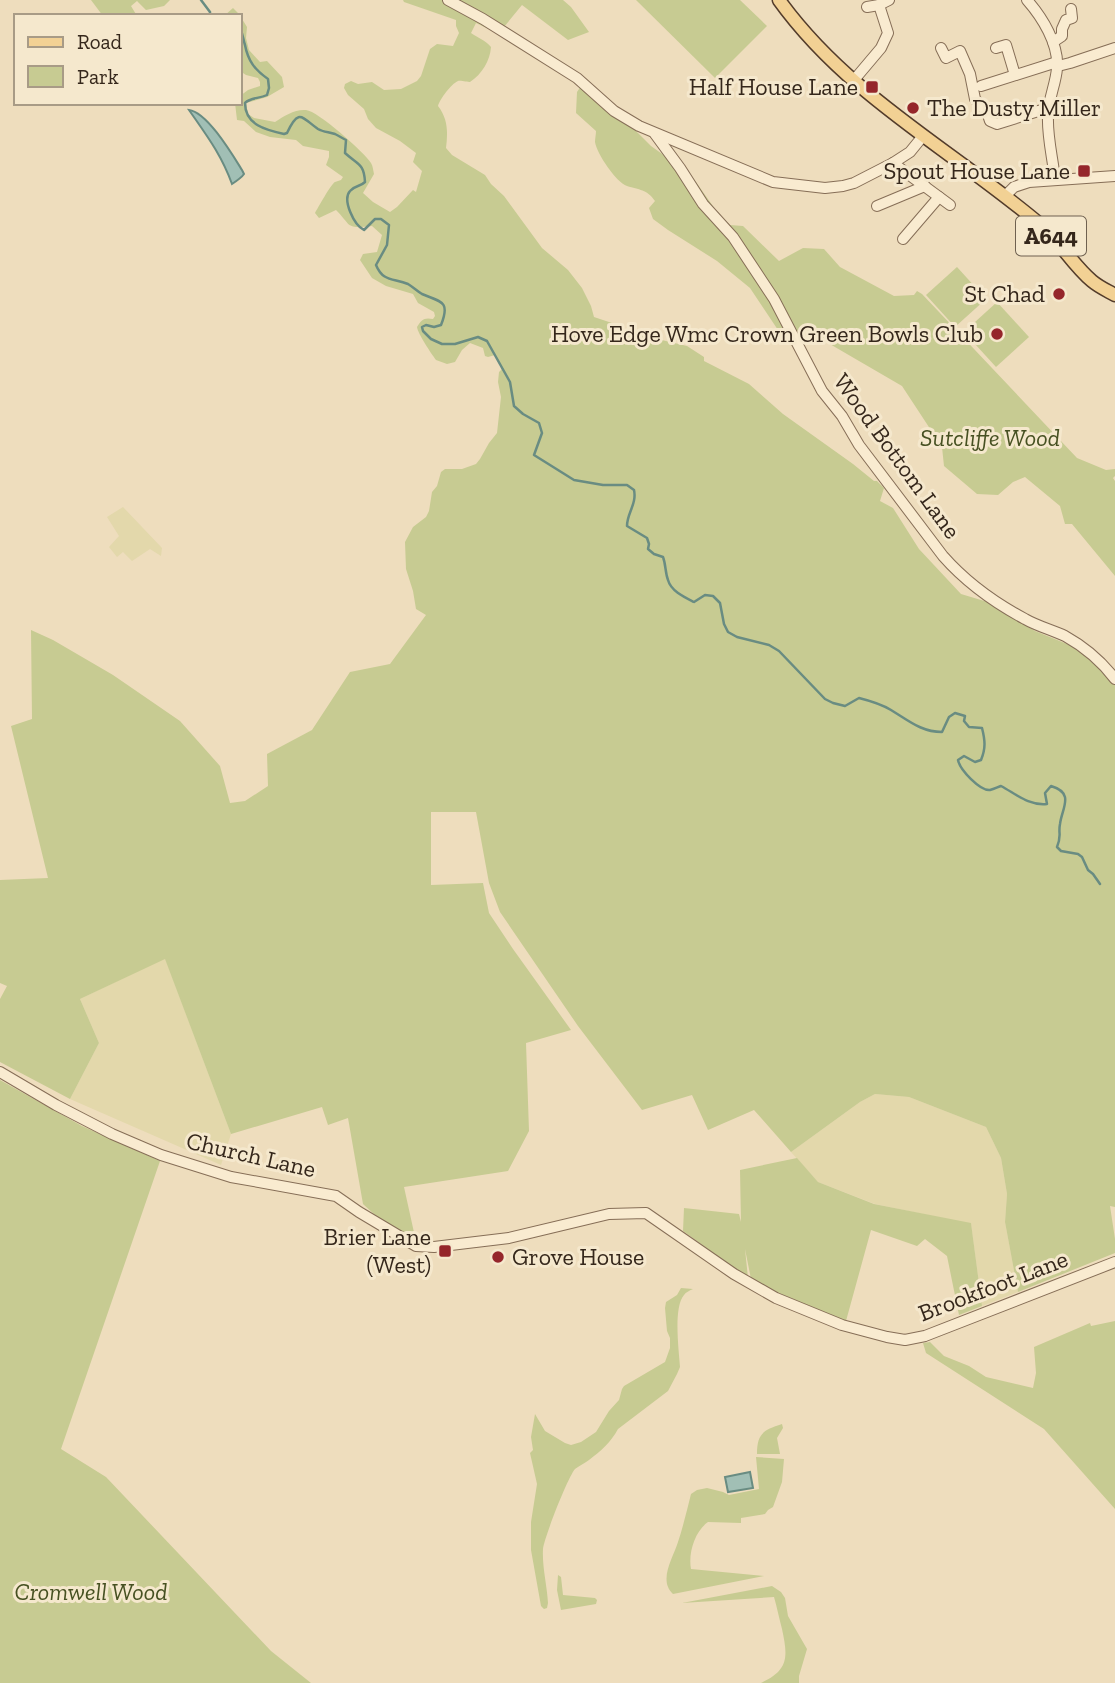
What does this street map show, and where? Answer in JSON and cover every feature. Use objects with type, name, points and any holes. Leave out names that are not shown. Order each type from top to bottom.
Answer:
[{"type":"main road","name":"A644","points":[[779,0],[823,51],[880,103],[1005,196],[1044,228],[1093,282],[1115,295]]},
{"type":"street","points":[[448,0],[578,78],[614,111],[654,134],[769,181],[825,188],[854,183],[910,152],[923,136]]},
{"type":"street","points":[[867,7],[889,0]]},
{"type":"street","points":[[1027,0],[1042,17],[1053,42],[1057,64],[1048,108],[1055,180]]},
{"type":"street","points":[[854,80],[881,48],[888,33],[878,5]]},
{"type":"street","points":[[1053,42],[1062,36],[1066,20],[1072,18],[1071,9]]},
{"type":"street","points":[[996,48],[1006,45],[1015,75]]},
{"type":"street","points":[[941,48],[947,58],[960,51],[970,74],[975,99],[987,112],[990,121],[997,124],[1048,108]]},
{"type":"street","points":[[981,86],[1057,64],[1070,63],[1115,48]]},
{"type":"street","name":"Wood Bottom Lane","points":[[654,134],[703,204],[733,237],[767,289],[822,391],[943,556],[964,577],[1003,605],[1080,646],[1115,679]]},
{"type":"street","points":[[893,163],[950,205]]},
{"type":"street","points":[[1005,196],[1014,187],[1029,182],[1115,176]]},
{"type":"street","points":[[877,206],[925,186]]},
{"type":"street","points":[[903,239],[939,197]]},
{"type":"street","name":"Church Lane","points":[[0,1072],[112,1134],[161,1155],[232,1177],[336,1196],[416,1246],[457,1244]]},
{"type":"street","name":"Brookfoot Lane","points":[[457,1244],[509,1238],[610,1214],[646,1213],[776,1298],[842,1325],[905,1340],[925,1336],[1115,1262]]},
{"type":"shaded area","points":[[123,507],[162,548],[161,556],[150,549],[132,561],[123,552],[117,557],[109,547],[119,536],[107,517]]},
{"type":"shaded area","points":[[165,958],[231,1134],[221,1165],[70,1099],[99,1043],[80,999]]},
{"type":"shaded area","points":[[875,1094],[909,1097],[986,1127],[1001,1158],[1007,1194],[1005,1222],[1018,1292],[982,1306],[971,1224],[875,1204],[818,1182],[791,1152]]},
{"type":"green space","points":[[91,0],[170,0],[164,6],[146,10],[137,1],[131,6],[136,14],[102,14]]},
{"type":"green space","points":[[403,0],[563,0],[571,7],[589,32],[568,40],[522,5],[504,27],[501,35],[476,23],[471,33],[491,47],[490,52],[485,67],[478,75],[470,82],[455,83],[439,103],[446,126],[446,148],[452,155],[485,175],[504,196],[542,248],[568,270],[582,288],[594,317],[628,332],[687,346],[704,357],[704,361],[749,384],[783,414],[877,481],[884,488],[880,501],[893,508],[919,549],[961,594],[991,603],[1035,631],[1072,646],[1101,668],[1115,684],[1115,1207],[1110,1206],[1115,1253],[1018,1292],[1005,1222],[1007,1194],[1001,1158],[986,1127],[909,1097],[875,1094],[791,1152],[754,1110],[708,1130],[692,1095],[642,1110],[578,1026],[500,912],[489,883],[476,812],[431,812],[431,885],[483,883],[489,913],[571,1030],[526,1043],[529,1131],[508,1171],[404,1187],[415,1237],[388,1227],[363,1204],[348,1118],[328,1125],[322,1107],[231,1134],[165,959],[80,999],[99,1043],[70,1099],[0,1062],[0,999],[7,986],[0,983],[0,880],[48,878],[11,726],[32,719],[31,630],[113,675],[180,721],[220,766],[230,803],[245,801],[268,786],[267,754],[312,730],[350,672],[390,664],[426,615],[416,609],[406,569],[405,542],[413,527],[426,517],[432,492],[441,472],[476,464],[497,433],[501,397],[498,382],[502,369],[495,355],[485,356],[483,348],[470,343],[455,362],[447,364],[436,360],[417,327],[427,318],[433,319],[434,312],[418,303],[413,294],[386,286],[372,278],[360,260],[363,254],[377,252],[382,235],[372,226],[350,225],[336,210],[319,218],[315,213],[333,184],[343,177],[326,165],[329,151],[303,146],[296,140],[270,137],[256,132],[244,121],[237,120],[235,105],[242,105],[242,94],[260,86],[258,78],[242,72],[242,19],[247,27],[249,50],[260,62],[267,61],[282,77],[284,87],[267,97],[246,103],[248,114],[254,118],[275,122],[290,113],[302,110],[320,117],[351,142],[372,164],[374,174],[363,193],[390,212],[413,190],[416,192],[422,171],[413,162],[416,153],[376,128],[364,109],[348,95],[345,84],[351,81],[358,84],[372,82],[384,90],[401,89],[421,76],[430,49],[437,44],[453,46],[459,33],[456,20]]},
{"type":"green space","points":[[636,0],[740,0],[767,26],[715,78]]},
{"type":"green space","points":[[233,8],[239,14],[226,14]]},
{"type":"green space","name":"Sutcliffe Wood","points":[[581,86],[596,102],[628,123],[651,146],[672,161],[679,158],[715,209],[730,225],[743,226],[779,261],[803,248],[824,249],[840,267],[894,296],[914,295],[917,291],[922,294],[1077,458],[1106,470],[1115,469],[1115,576],[1072,524],[1065,524],[1060,506],[1025,477],[1013,482],[998,495],[977,494],[944,466],[942,447],[902,386],[804,329],[782,336],[750,288],[717,261],[653,219],[649,208],[655,201],[646,192],[627,186],[613,173],[596,147],[596,131],[576,113],[577,92]]},
{"type":"green space","name":"Hove Edge Wmc Crown Green Bowls Club","points":[[957,267],[986,299],[955,327],[926,295]]},
{"type":"green space","name":"Hove Edge Wmc Crown Green Bowls Club","points":[[997,302],[1029,337],[996,367],[964,332]]},
{"type":"green space","name":"Cromwell Wood","points":[[0,1080],[82,1126],[160,1161],[61,1449],[106,1477],[271,1651],[311,1683],[0,1683]]},
{"type":"green space","points":[[797,1158],[818,1182],[874,1204],[971,1223],[982,1306],[959,1315],[947,1256],[925,1239],[917,1246],[871,1230],[846,1321],[751,1279],[745,1249],[748,1278],[683,1231],[684,1208],[739,1214],[741,1222],[740,1170]]},
{"type":"green space","points":[[681,1288],[693,1289],[684,1295],[679,1309],[680,1367],[668,1391],[618,1429],[605,1446],[572,1474],[544,1543],[543,1562],[548,1603],[544,1609],[541,1606],[531,1550],[531,1522],[537,1484],[530,1453],[533,1450],[531,1437],[535,1414],[545,1431],[571,1445],[596,1432],[619,1400],[624,1386],[665,1362],[670,1348],[666,1302],[677,1295]]},
{"type":"green space","points":[[1115,1321],[1115,1509],[1044,1429],[926,1353],[923,1343],[930,1342],[944,1356],[969,1366],[986,1377],[1033,1388],[1036,1373],[1034,1347],[1090,1323],[1091,1326]]},
{"type":"green space","points":[[782,1424],[783,1428],[777,1438],[780,1454],[757,1454],[762,1434]]},
{"type":"green space","points":[[756,1457],[784,1459],[782,1482],[773,1507],[765,1514],[741,1518],[741,1523],[708,1522],[696,1537],[690,1563],[691,1569],[764,1576],[673,1594],[667,1576],[691,1494],[707,1488],[729,1495],[759,1489]]},
{"type":"green space","points":[[558,1575],[561,1577],[563,1595],[595,1598],[596,1604],[561,1610],[557,1590]]},
{"type":"green space","points":[[772,1586],[785,1598],[788,1616],[807,1649],[799,1683],[761,1683],[777,1673],[784,1662],[784,1639],[774,1597],[682,1603]]},
{"type":"water","points":[[189,110],[196,112],[211,126],[242,170],[244,174],[232,184],[218,154]]},
{"type":"water","points":[[750,1472],[753,1488],[728,1492],[725,1477]]},
{"type":"waterway","points":[[201,0],[210,14]]},
{"type":"waterway","points":[[242,34],[250,60],[268,79],[269,88],[267,95],[245,103],[249,117],[264,128],[284,134],[295,120],[301,117],[320,130],[346,140],[345,153],[362,168],[365,182],[352,189],[348,195],[348,206],[353,218],[364,230],[375,219],[381,219],[389,225],[387,245],[376,265],[385,277],[408,284],[442,303],[445,311],[441,325],[422,327],[431,339],[442,344],[455,344],[478,337],[487,341],[510,382],[514,406],[539,423],[542,433],[534,455],[574,480],[603,485],[627,485],[634,490],[627,526],[647,538],[648,549],[663,557],[672,587],[694,602],[705,595],[713,596],[720,603],[728,632],[769,645],[779,651],[825,699],[845,706],[859,698],[868,700],[921,728],[934,731],[942,732],[949,717],[955,713],[965,716],[964,721],[969,727],[982,728],[984,752],[981,760],[975,762],[964,756],[958,760],[962,769],[976,784],[986,789],[1001,786],[1034,803],[1047,804],[1045,793],[1051,786],[1063,793],[1065,802],[1057,847],[1061,851],[1082,857],[1088,870],[1100,884]]},
{"type":"place","name":"Half House Lane","points":[[872,87]]},
{"type":"place","name":"The Dusty Miller","points":[[913,108]]},
{"type":"place","name":"Spout House Lane","points":[[1084,171]]},
{"type":"place","name":"St Chad","points":[[1059,294]]},
{"type":"place","name":"Hove Edge Wmc Crown Green Bowls Club","points":[[997,334]]},
{"type":"place","name":"Brier Lane (West)","points":[[445,1251]]},
{"type":"place","name":"Grove House","points":[[498,1257]]}]
